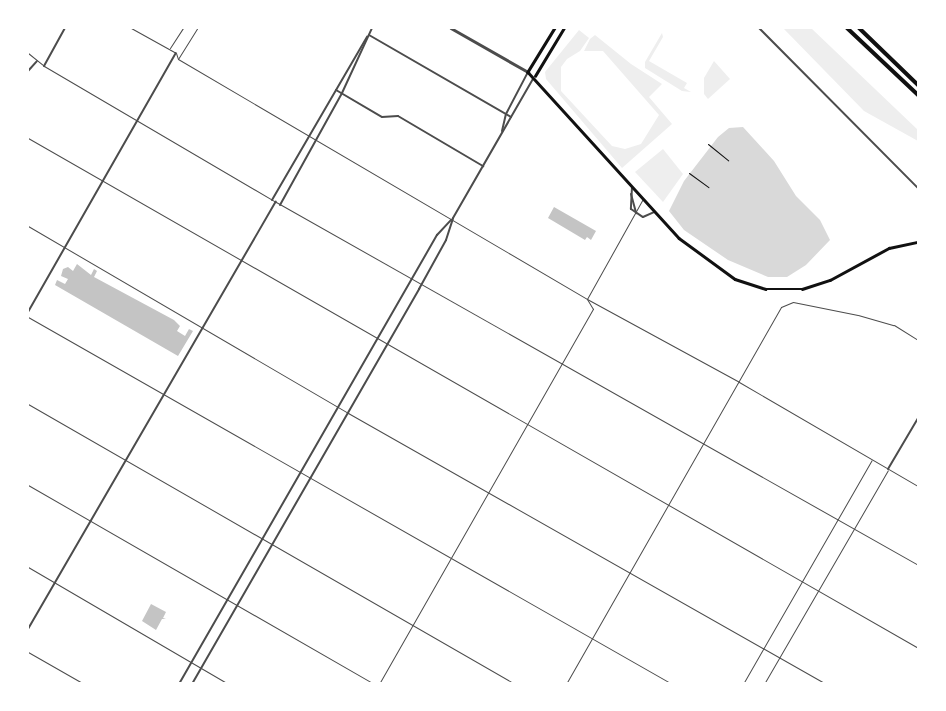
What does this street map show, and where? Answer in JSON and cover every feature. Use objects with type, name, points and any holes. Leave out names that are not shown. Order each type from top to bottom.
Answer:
[{"type":"highway","points":[[847,28],[918,95]]},
{"type":"highway","points":[[859,28],[918,85]]},
{"type":"main road","points":[[554,28],[528,72],[535,76],[654,212],[687,245],[715,266],[748,285],[776,291],[814,286],[889,248],[918,242]]},
{"type":"main road","points":[[535,76],[564,28]]},
{"type":"street","points":[[44,66],[64,28]]},
{"type":"street","points":[[280,204],[342,93],[358,62],[372,28]]},
{"type":"street","points":[[451,28],[528,72],[506,114],[502,134]]},
{"type":"street","points":[[759,28],[918,188]]},
{"type":"street","points":[[272,200],[369,35]]},
{"type":"street","points":[[369,35],[511,117]]},
{"type":"street","points":[[28,312],[101,181],[176,54]]},
{"type":"street","points":[[28,71],[37,61]]},
{"type":"street","points":[[192,684],[421,285],[446,240],[453,218],[535,76]]},
{"type":"street","points":[[336,90],[382,117],[398,116],[483,166]]},
{"type":"street","points":[[632,187],[629,205],[636,213],[645,218],[654,212]]},
{"type":"street","points":[[28,629],[276,202]]},
{"type":"street","points":[[179,684],[437,234],[453,218]]},
{"type":"street","points":[[888,469],[918,418]]},
{"type":"lane","points":[[131,28],[170,50],[176,54],[178,59],[453,218],[588,299],[740,382],[918,486]]},
{"type":"lane","points":[[170,50],[182,28]]},
{"type":"lane","points":[[178,59],[197,28]]},
{"type":"lane","points":[[28,53],[44,66],[272,200],[918,566]]},
{"type":"lane","points":[[28,138],[386,346],[918,648]]},
{"type":"lane","points":[[588,299],[643,199]]},
{"type":"lane","points":[[28,226],[338,407],[826,684]]},
{"type":"lane","points":[[379,684],[593,309],[588,299]]},
{"type":"lane","points":[[566,684],[740,382],[780,307],[787,303],[894,325],[918,340]]},
{"type":"lane","points":[[28,317],[163,397],[672,684]]},
{"type":"lane","points":[[28,404],[515,684]]},
{"type":"lane","points":[[743,684],[872,459]]},
{"type":"lane","points":[[764,684],[888,469]]},
{"type":"lane","points":[[28,485],[374,684]]},
{"type":"lane","points":[[28,567],[228,684]]},
{"type":"lane","points":[[28,652],[84,684]]},
{"type":"path","points":[[708,144],[728,160]]},
{"type":"path","points":[[689,173],[708,187]]},
{"type":"shaded area","points":[[783,28],[811,28],[918,130],[918,141],[864,111]]},
{"type":"shaded area","points":[[579,30],[589,38],[580,51],[567,59],[561,67],[561,91],[612,146],[625,149],[641,144],[659,115],[603,51],[584,51],[590,39],[595,35],[631,64],[662,84],[649,97],[672,124],[622,168],[546,79],[545,72]]},
{"type":"shaded area","points":[[662,33],[663,37],[649,61],[687,83],[684,88],[691,92],[682,91],[645,68],[645,62]]},
{"type":"shaded area","points":[[714,61],[730,79],[708,99],[704,94],[704,78]]},
{"type":"shaded area","points":[[743,127],[774,161],[796,196],[820,220],[830,240],[806,265],[787,277],[768,277],[728,260],[684,230],[669,211],[684,181],[718,137],[729,128]]},
{"type":"shaded area","points":[[663,149],[683,174],[663,202],[635,172]]},
{"type":"building","points":[[554,207],[596,231],[591,240],[587,237],[585,240],[548,218]]},
{"type":"building","points":[[77,264],[91,275],[94,269],[97,271],[94,277],[174,320],[180,326],[177,331],[185,336],[189,329],[193,331],[178,356],[55,285],[57,280],[65,284],[68,279],[61,276],[63,269],[68,267],[73,271]]},
{"type":"building","points":[[151,604],[166,612],[163,618],[166,619],[162,619],[156,630],[142,621]]}]
